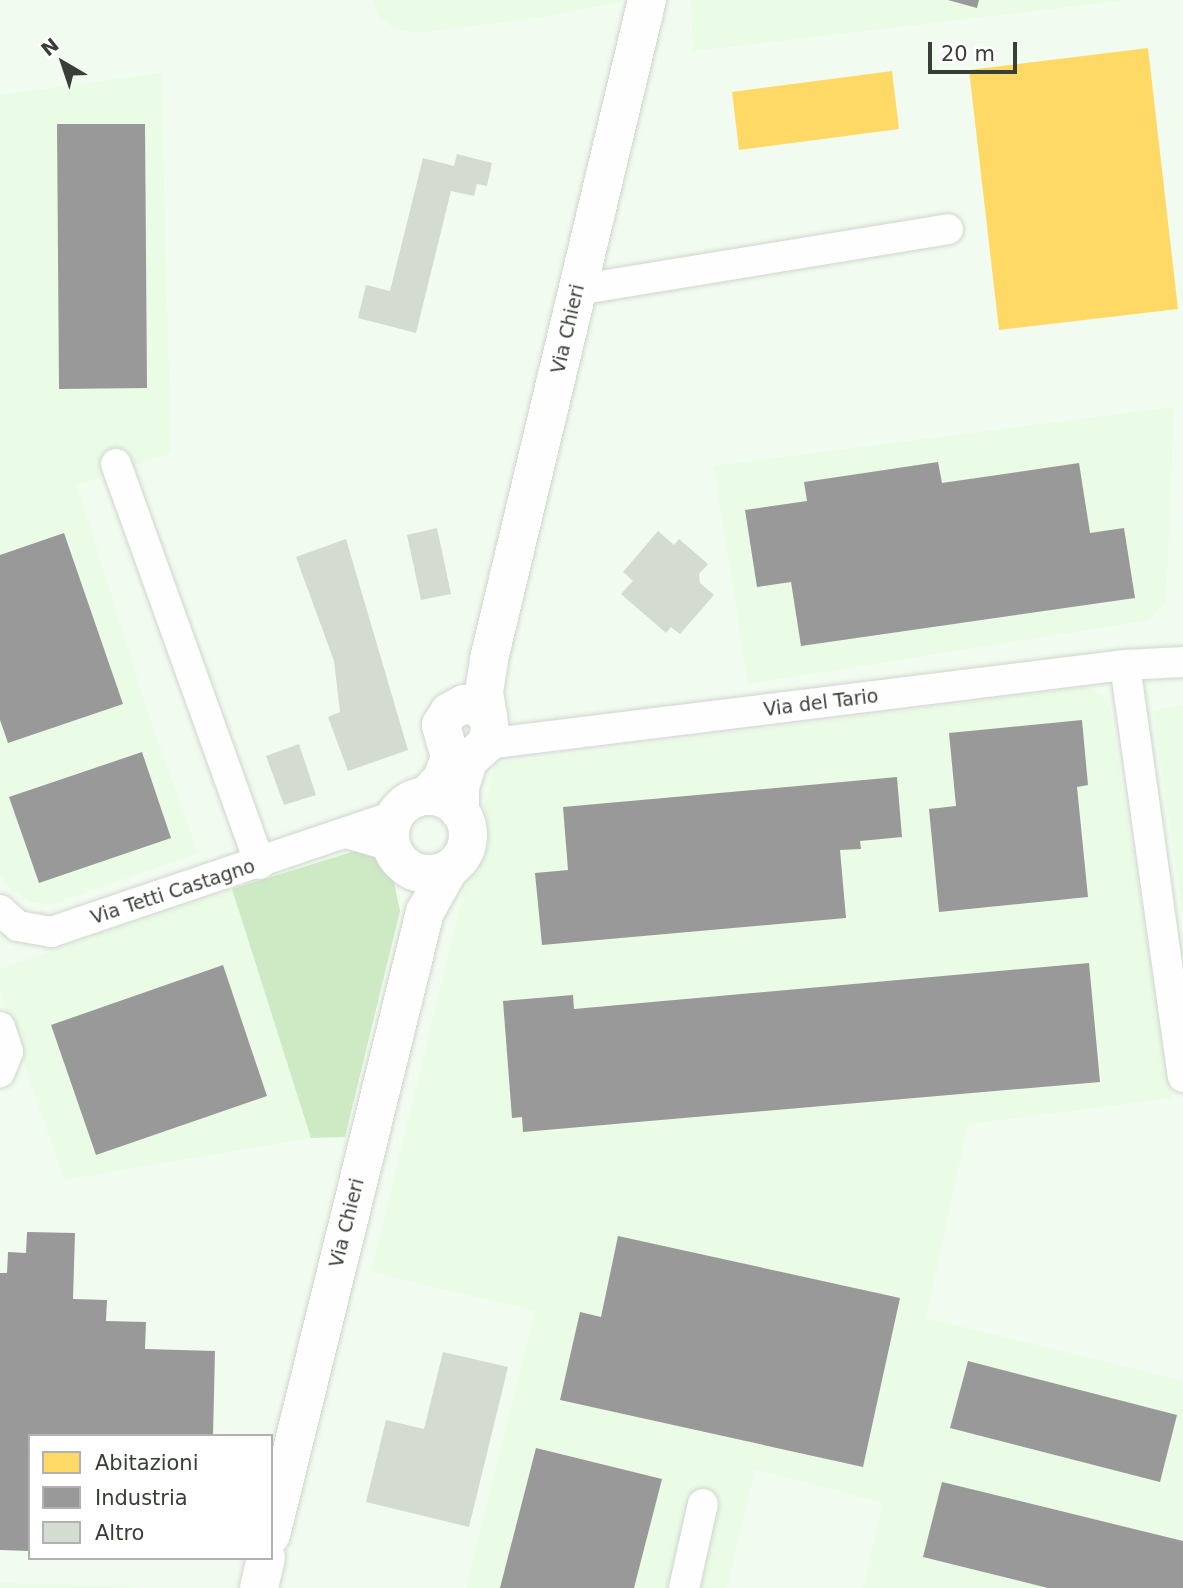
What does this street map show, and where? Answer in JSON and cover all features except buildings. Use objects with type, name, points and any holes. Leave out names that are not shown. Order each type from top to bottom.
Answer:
[{"type":"main road","name":"Via Chieri","points":[[273,1527],[425,912],[449,869],[466,849],[466,823],[460,812],[460,787],[468,761],[495,734],[484,692],[489,659],[648,0]]},
{"type":"main road","name":"Via Chieri","points":[[449,712],[489,659]]},
{"type":"main road","points":[[425,912],[399,844],[403,806],[426,796],[442,779],[450,757],[440,725],[449,712],[464,704],[479,708],[495,734]]},
{"type":"main road","points":[[426,796],[451,803],[460,812]]},
{"type":"main road","points":[[399,844],[424,874],[449,869]]},
{"type":"main road","points":[[259,1588],[266,1560]]},
{"type":"street","points":[[577,290],[948,229]]},
{"type":"street","points":[[116,464],[260,864]]},
{"type":"street","name":"Via del Tario","points":[[495,734],[1125,665],[1183,662]]},
{"type":"street","points":[[1125,665],[1183,1077]]},
{"type":"street","name":"Via Tetti Castagno","points":[[6,925],[51,932],[350,834],[399,844]]},
{"type":"street","points":[[0,1027],[8,1052],[0,1072]]},
{"type":"street","points":[[684,1588],[703,1504]]},
{"type":"shaded area","points":[[373,0],[628,0],[551,16],[415,33],[393,28],[379,15]]},
{"type":"shaded area","points":[[691,0],[1128,0],[693,51]]},
{"type":"shaded area","points":[[161,73],[171,453],[77,485],[147,710],[198,853],[51,905],[32,902],[11,890],[0,875],[0,95]]},
{"type":"shaded area","points":[[1174,407],[1166,602],[1149,620],[748,684],[714,466]]},
{"type":"shaded area","points":[[1085,687],[1102,694],[1110,709],[1172,1098],[968,1124],[926,1318],[1183,1381],[1183,1588],[863,1588],[883,1503],[755,1469],[727,1588],[466,1588],[535,1311],[371,1272],[495,764]]},
{"type":"shaded area","points":[[1183,705],[1183,916],[1153,710]]},
{"type":"shaded area","points":[[232,889],[311,1138],[64,1180],[0,993],[0,969]]},
{"type":"shaded area","points":[[0,1583],[127,1586],[134,1588],[0,1588]]},
{"type":"green space","points":[[355,851],[377,852],[392,873],[400,911],[345,1137],[311,1138],[232,889]]}]
